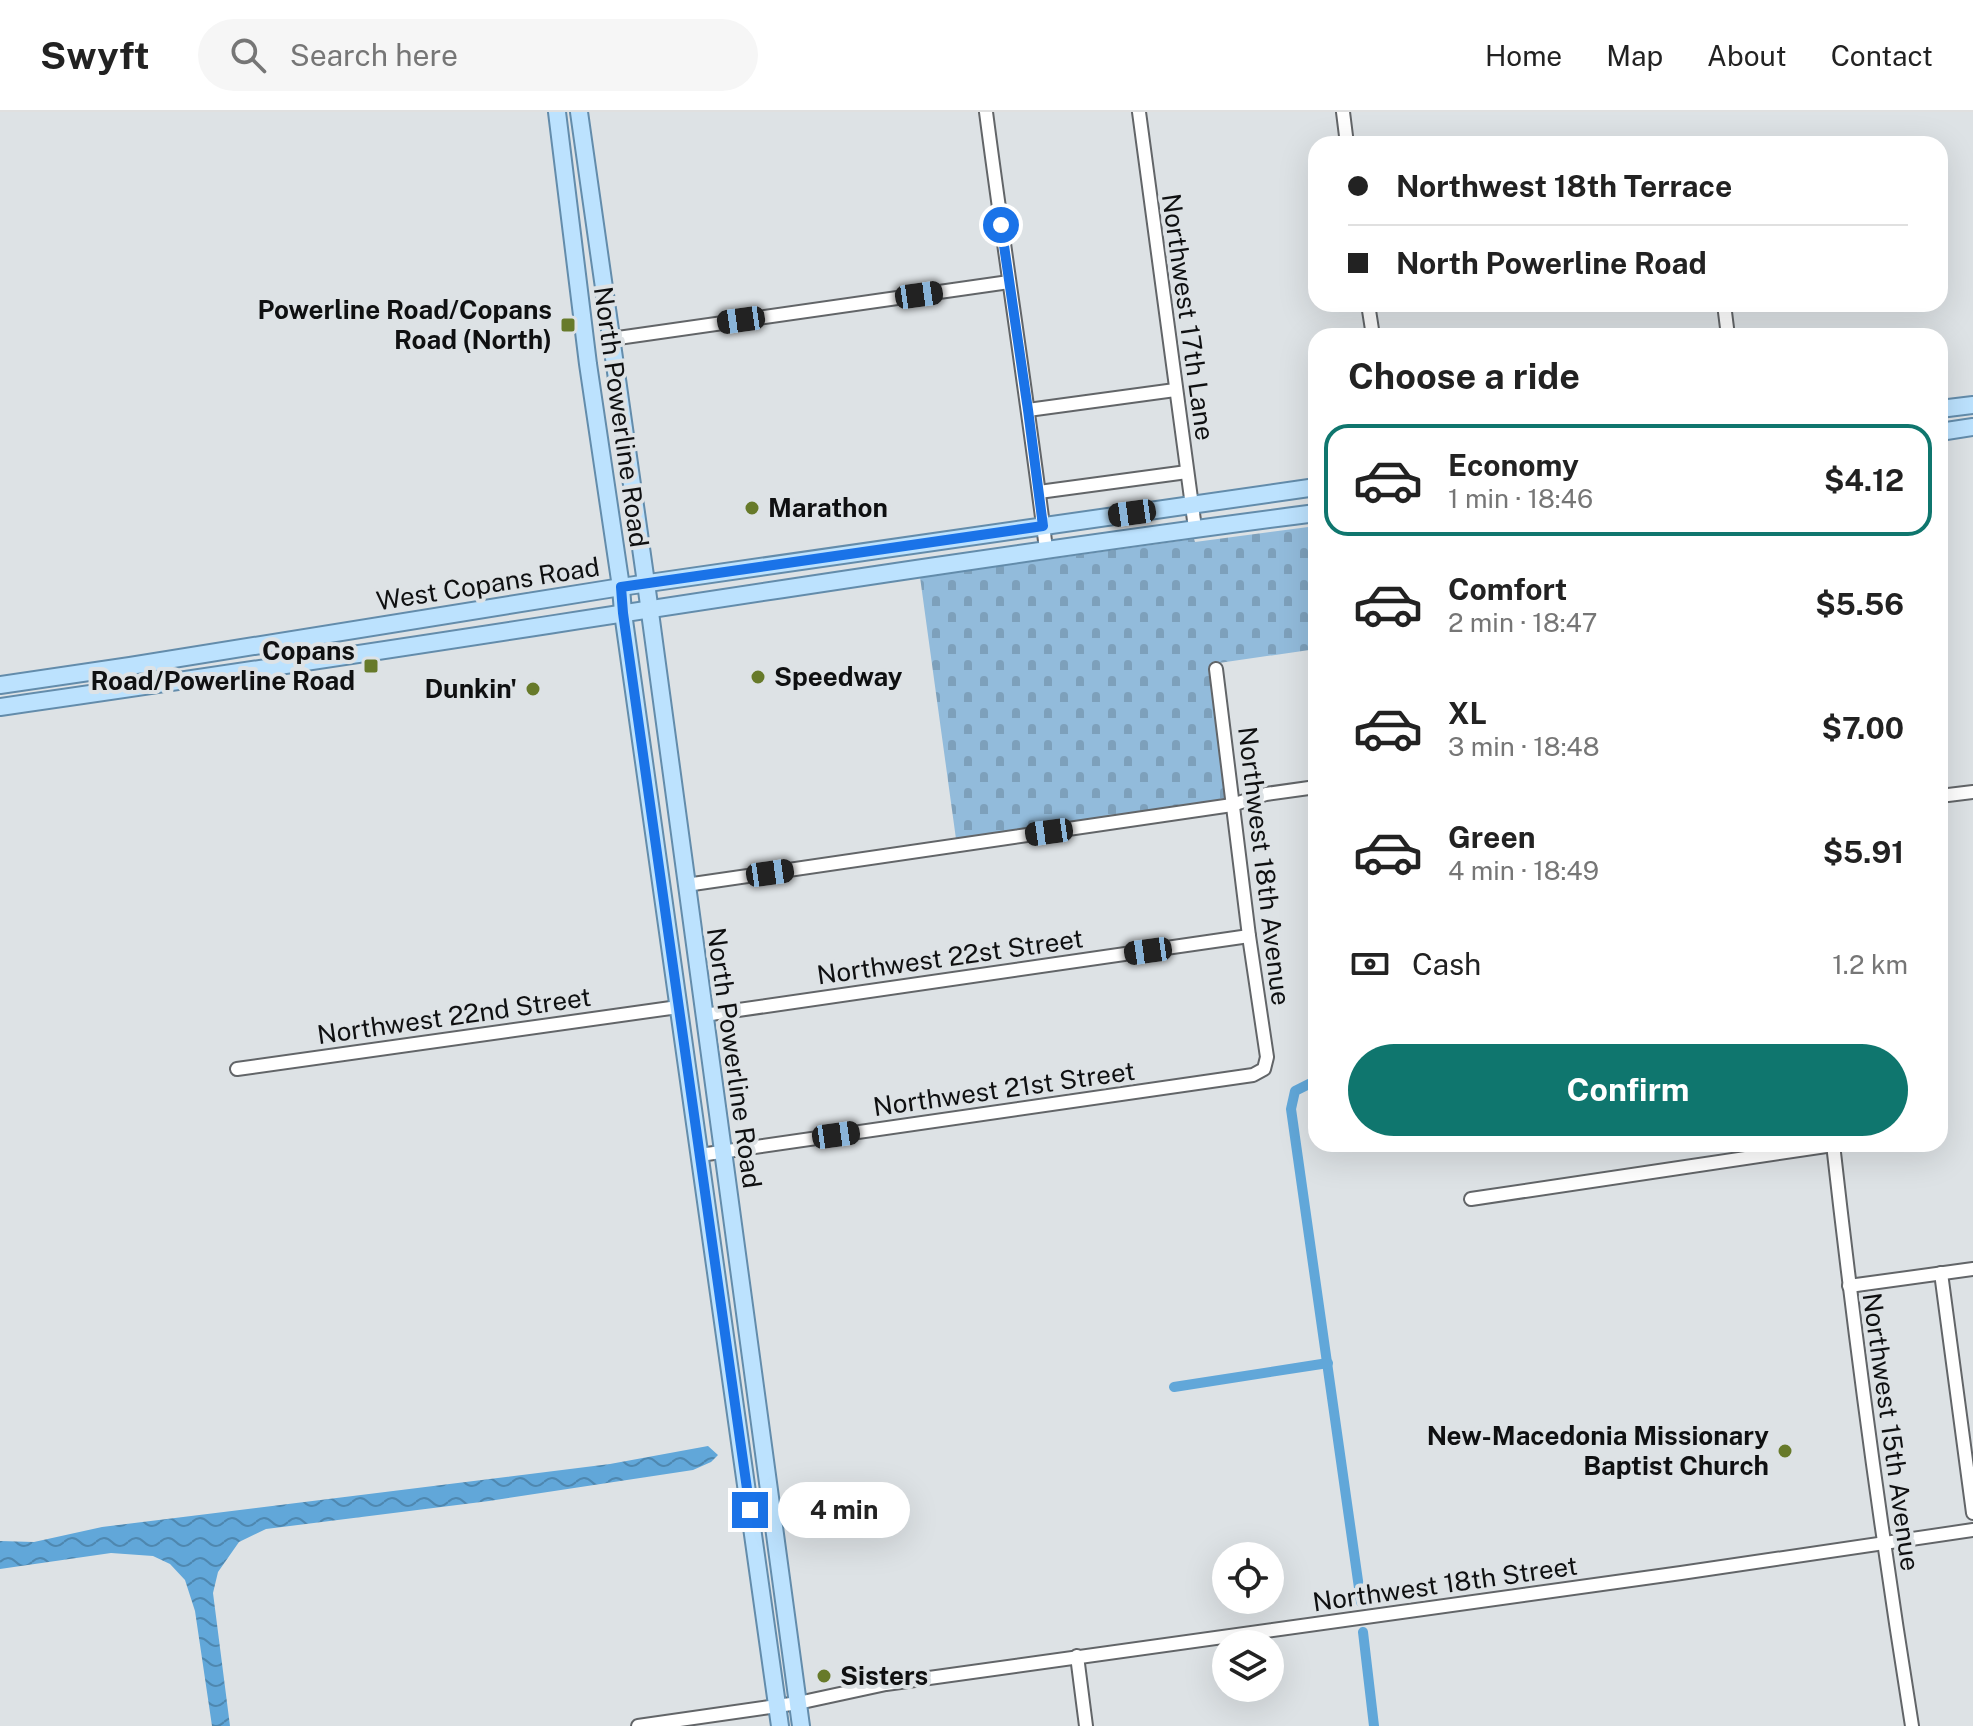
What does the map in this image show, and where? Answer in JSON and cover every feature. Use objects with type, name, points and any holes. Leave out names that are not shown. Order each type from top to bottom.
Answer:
[{"type":"main road","name":"North Powerline Road","points":[[557,112],[588,364],[780,1726]]},
{"type":"main road","name":"North Powerline Road","points":[[579,112],[801,1726]]},
{"type":"main road","points":[[566,180],[583,218],[595,228]]},
{"type":"main road","points":[[1948,408],[1973,405]]},
{"type":"main road","points":[[1948,431],[1973,427]]},
{"type":"main road","name":"West Copans Road","points":[[0,685],[646,583],[1308,488]]},
{"type":"main road","name":"West Copans Road","points":[[0,707],[1046,549],[1308,514]]},
{"type":"main road","points":[[662,888],[675,893],[689,910]]},
{"type":"main road","points":[[736,1412],[747,1418],[750,1424],[757,1476],[768,1486]]},
{"type":"street","points":[[986,112],[1046,549]]},
{"type":"street","name":"Northwest 17th Lane","points":[[1139,112],[1195,528]]},
{"type":"street","points":[[1343,112],[1346,136]]},
{"type":"street","points":[[611,339],[1009,282]]},
{"type":"street","points":[[1028,410],[1175,390]]},
{"type":"street","points":[[1039,492],[1187,472]]},
{"type":"street","name":"Northwest 18th Avenue","points":[[1216,669],[1267,1057],[1264,1069]]},
{"type":"street","points":[[686,885],[1232,805],[1266,794],[1308,788]]},
{"type":"street","points":[[1948,795],[1973,792]]},
{"type":"street","name":"Northwest 22st Street","points":[[704,1015],[1249,936]]},
{"type":"street","name":"Northwest 22nd Street","points":[[237,1069],[678,1007]]},
{"type":"street","name":"Northwest 21st Street","points":[[700,1155],[1253,1075],[1264,1069]]},
{"type":"street","points":[[1471,1199],[1786,1152]]},
{"type":"street","name":"Northwest 15th Avenue","points":[[1834,1152],[1884,1544],[1912,1726]]},
{"type":"street","points":[[1849,1286],[1973,1269]]},
{"type":"street","points":[[1941,1273],[1973,1513]]},
{"type":"street","name":"Northwest 18th Street","points":[[638,1726],[798,1703],[886,1684],[1973,1530]]},
{"type":"street","points":[[1077,1656],[1086,1726]]},
{"type":"green space","points":[[1308,527],[1308,650],[1212,664],[1230,800],[956,839],[920,577],[1194,539],[1195,542]]},
{"type":"water","points":[[708,1446],[718,1455],[711,1462],[693,1470],[489,1501],[266,1529],[239,1542],[218,1572],[213,1593],[230,1726],[212,1726],[195,1611],[185,1580],[170,1564],[153,1556],[111,1553],[0,1569],[0,1541],[34,1542],[102,1527],[610,1464]]},
{"type":"waterway","points":[[1308,1084],[1295,1091],[1291,1109],[1361,1602]]},
{"type":"waterway","points":[[1174,1387],[1328,1363]]},
{"type":"waterway","points":[[1363,1632],[1374,1726]]},
{"type":"place","name":"Powerline Road/Copans Road (North)","points":[[568,325]]},
{"type":"place","name":"Marathon","points":[[752,508]]},
{"type":"place","name":"Copans Road/Powerline Road","points":[[371,666]]},
{"type":"place","name":"Speedway","points":[[758,677]]},
{"type":"place","name":"Dunkin'","points":[[533,689]]},
{"type":"place","name":"New-Macedonia Missionary Baptist Church","points":[[1785,1451]]},
{"type":"place","name":"Sisters","points":[[824,1676]]},
{"type":"route","points":[[750,1510],[621,587],[1043,526],[1001,225]]}]
